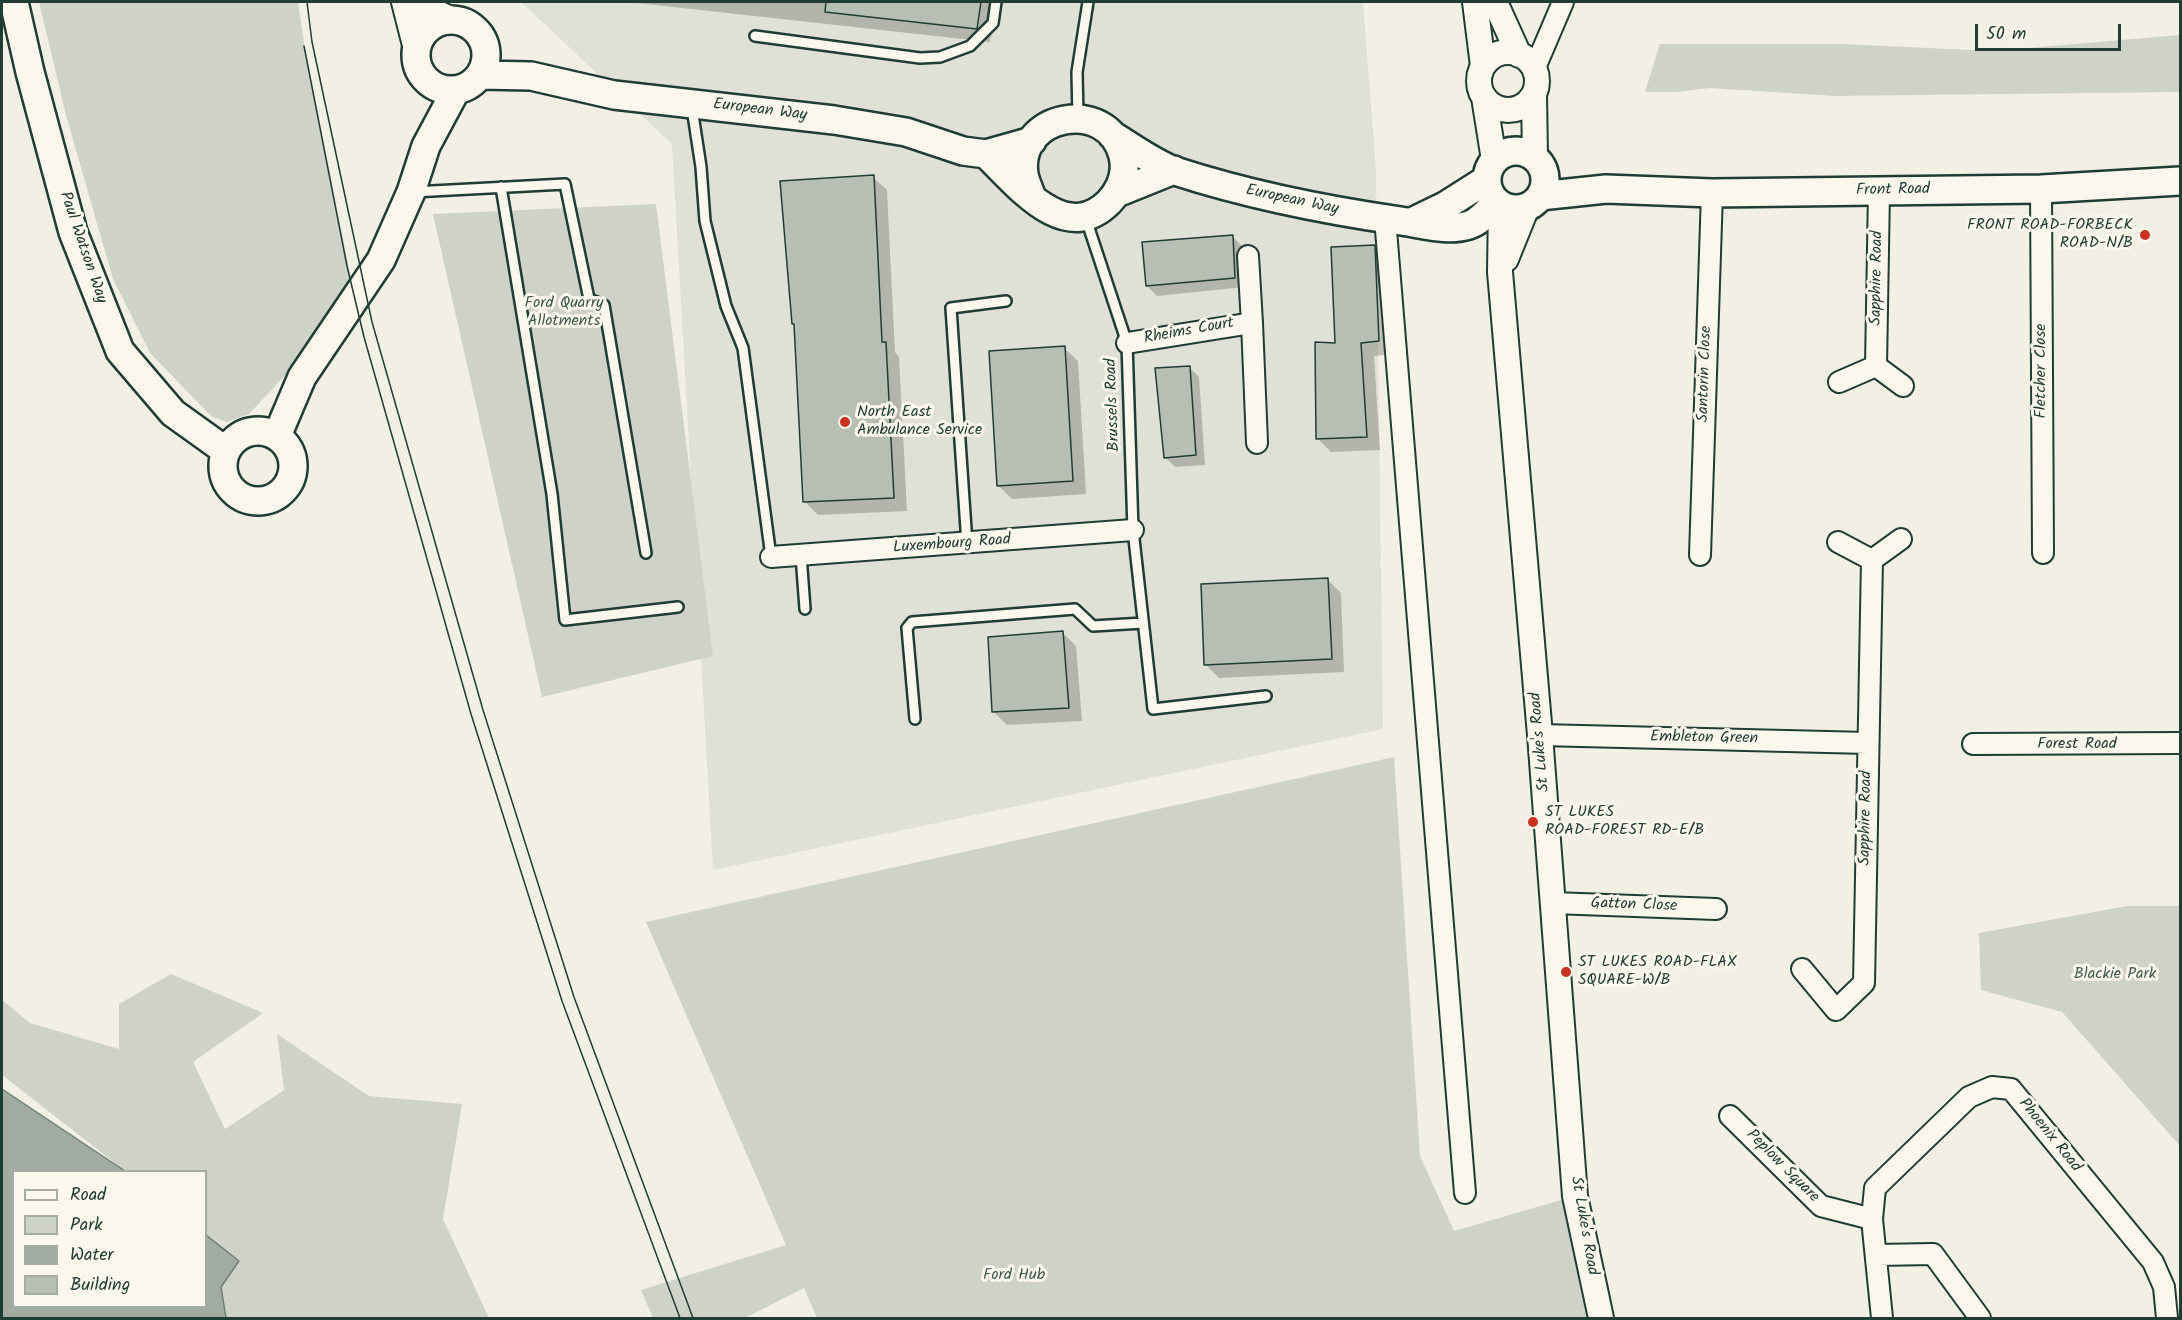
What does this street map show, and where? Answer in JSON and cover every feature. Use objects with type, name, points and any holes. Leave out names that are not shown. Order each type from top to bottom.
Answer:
[{"type":"main road","name":"Paul Watson Way","points":[[14,2],[30,72],[73,232],[120,351],[173,413],[226,451]]},
{"type":"main road","points":[[453,20],[469,25],[479,33],[483,63],[472,84],[443,87],[417,68],[416,49],[426,30],[434,24],[453,20]]},
{"type":"main road","name":"European Way","points":[[483,63],[614,95],[691,102],[906,132],[963,151],[986,154]]},
{"type":"main road","points":[[277,436],[302,377],[381,261],[411,192],[443,87]]},
{"type":"main road","points":[[1031,195],[1024,173],[1027,148],[1041,130],[1061,119],[1078,117],[1096,122],[1112,135],[1122,153],[1124,166],[1117,193]]},
{"type":"main road","name":"European Way","points":[[1112,135],[1174,170],[1204,177],[1245,193],[1449,228],[1469,225],[1484,217],[1507,192]]},
{"type":"main road","points":[[986,154],[1032,141]]},
{"type":"main road","points":[[1507,192],[1512,150],[1522,151],[1537,160],[1606,189]]},
{"type":"main road","points":[[986,154],[1041,206],[1060,216],[1085,217],[1099,211],[1117,193],[1174,170]]},
{"type":"main road","points":[[1507,192],[1545,177],[1537,160]]},
{"type":"main road","name":"Front Road","points":[[1606,189],[1712,193],[2041,189],[2181,181]]},
{"type":"main road","points":[[1507,192],[1606,189]]},
{"type":"main road","points":[[253,431],[277,436],[289,449],[293,462],[288,486],[273,499],[249,501],[231,489],[223,472],[226,451],[233,441],[253,431]]},
{"type":"street","points":[[404,2],[416,49]]},
{"type":"street","points":[[420,2],[453,20]]},
{"type":"street","points":[[1475,2],[1484,66],[1480,88],[1507,192]]},
{"type":"street","points":[[1495,2],[1537,79],[1534,94],[1537,160]]},
{"type":"street","points":[[1527,62],[1563,2]]},
{"type":"street","points":[[1484,66],[1500,53],[1527,62]]},
{"type":"street","points":[[1484,97],[1492,105],[1508,110],[1522,106],[1534,94]]},
{"type":"street","name":"Fletcher Close","points":[[2041,189],[2043,553]]},
{"type":"street","name":"Sapphire Road","points":[[1876,366],[1879,191]]},
{"type":"street","name":"St Luke's Road","points":[[1507,192],[1500,272],[1540,735],[1575,1196],[1601,1318]]},
{"type":"street","name":"Santorin Close","points":[[1700,555],[1712,193]]},
{"type":"street","points":[[1385,218],[1465,1193]]},
{"type":"street","name":"Rheims Court","points":[[1248,256],[1257,443]]},
{"type":"street","name":"Rheims Court","points":[[1127,343],[1252,323]]},
{"type":"street","points":[[1839,382],[1876,366],[1904,386]]},
{"type":"street","name":"Luxembourg Road","points":[[771,557],[1133,530]]},
{"type":"street","points":[[1838,542],[1872,560],[1901,539]]},
{"type":"street","name":"Sapphire Road","points":[[1802,969],[1836,1010],[1864,983],[1872,560]]},
{"type":"street","name":"Embleton Green","points":[[1540,735],[1868,743]]},
{"type":"street","name":"Forest Road","points":[[1973,744],[2181,743]]},
{"type":"street","name":"Gatton Close","points":[[1553,903],[1716,909]]},
{"type":"street","name":"Phoenix Road","points":[[1881,1318],[1872,1219],[1875,1188],[1969,1097],[1992,1087],[2011,1089],[2153,1262],[2164,1287],[2167,1318]]},
{"type":"street","name":"Peplow Square","points":[[1730,1116],[1821,1206],[1872,1219]]},
{"type":"street","points":[[1876,1256],[1933,1254],[1980,1318]]},
{"type":"lane","points":[[755,36],[920,58],[940,57],[970,46],[993,23],[996,2]]},
{"type":"lane","points":[[1078,117],[1077,72],[1088,2]]},
{"type":"lane","points":[[691,102],[701,167],[705,221],[726,306],[743,348],[771,557]]},
{"type":"lane","points":[[411,192],[565,184],[589,299],[604,305],[646,553]]},
{"type":"lane","points":[[501,187],[552,494],[565,620],[678,606]]},
{"type":"lane","name":"Brussels Road","points":[[1085,217],[1127,343],[1133,530],[1153,709],[1266,696]]},
{"type":"lane","points":[[967,544],[951,308],[1006,301]]},
{"type":"lane","points":[[801,555],[805,609]]},
{"type":"lane","points":[[915,719],[907,628],[912,622],[1075,609],[1086,616],[1093,626],[1143,623]]},
{"type":"shaded area","points":[[521,2],[1363,2],[1376,169],[1383,729],[713,870],[672,144]]},
{"type":"green space","points":[[39,2],[298,2],[304,44],[351,279],[292,368],[249,414],[227,422],[211,416],[150,353],[113,279],[66,115]]},
{"type":"green space","points":[[2180,35],[2180,92],[1834,96],[1710,88],[1676,92],[1645,92],[1660,44],[1842,44],[1993,51]]},
{"type":"green space","name":"Ford Quarry Allotments","points":[[656,204],[713,656],[542,697],[433,214]]},
{"type":"green space","name":"Ford Hub","points":[[1394,757],[1420,1156],[1454,1231],[1575,1196],[1601,1318],[817,1318],[804,1288],[745,1318],[653,1318],[641,1290],[786,1245],[646,922]]},
{"type":"green space","name":"Blackie Park","points":[[2127,906],[2180,906],[2180,1146],[2062,1012],[1981,990],[1979,933]]},
{"type":"green space","points":[[171,974],[263,1013],[193,1062],[225,1129],[284,1090],[277,1034],[369,1096],[462,1104],[443,1219],[489,1318],[226,1318],[221,1287],[207,1238],[207,1170],[124,1170],[2,1075],[2,1000],[30,1023],[119,1049],[119,1004]]},
{"type":"water","points":[[2,1089],[124,1170],[12,1170],[12,1308],[207,1308],[207,1236],[239,1261],[221,1287],[226,1318],[2,1318]]},
{"type":"building","points":[[826,2],[981,2],[977,29],[825,12]]},
{"type":"building","points":[[874,175],[882,342],[886,342],[894,498],[803,502],[794,324],[792,324],[780,181]]},
{"type":"building","points":[[1233,235],[1235,278],[1146,286],[1142,242]]},
{"type":"building","points":[[1375,245],[1379,341],[1361,343],[1367,437],[1316,439],[1315,342],[1335,343],[1331,247]]},
{"type":"building","points":[[1065,346],[1073,481],[997,486],[989,351]]},
{"type":"building","points":[[1190,366],[1196,455],[1164,458],[1155,368]]},
{"type":"building","points":[[1328,578],[1332,659],[1204,665],[1201,584]]},
{"type":"building","points":[[1063,631],[1069,708],[992,712],[988,637]]},
{"type":"tram line","points":[[307,2],[312,42],[372,322],[483,710],[574,997],[693,1318]]},
{"type":"tram line","points":[[304,46],[347,266],[364,337],[471,714],[562,1001],[680,1318]]},
{"type":"place","name":"FRONT ROAD-FORBECK ROAD-N/B","points":[[2145,235]]},
{"type":"place","name":"North East Ambulance Service","points":[[845,422]]},
{"type":"place","name":"ST LUKES ROAD-FOREST RD-E/B","points":[[1533,822]]},
{"type":"place","name":"ST LUKES ROAD-FLAX SQUARE-W/B","points":[[1566,972]]}]
